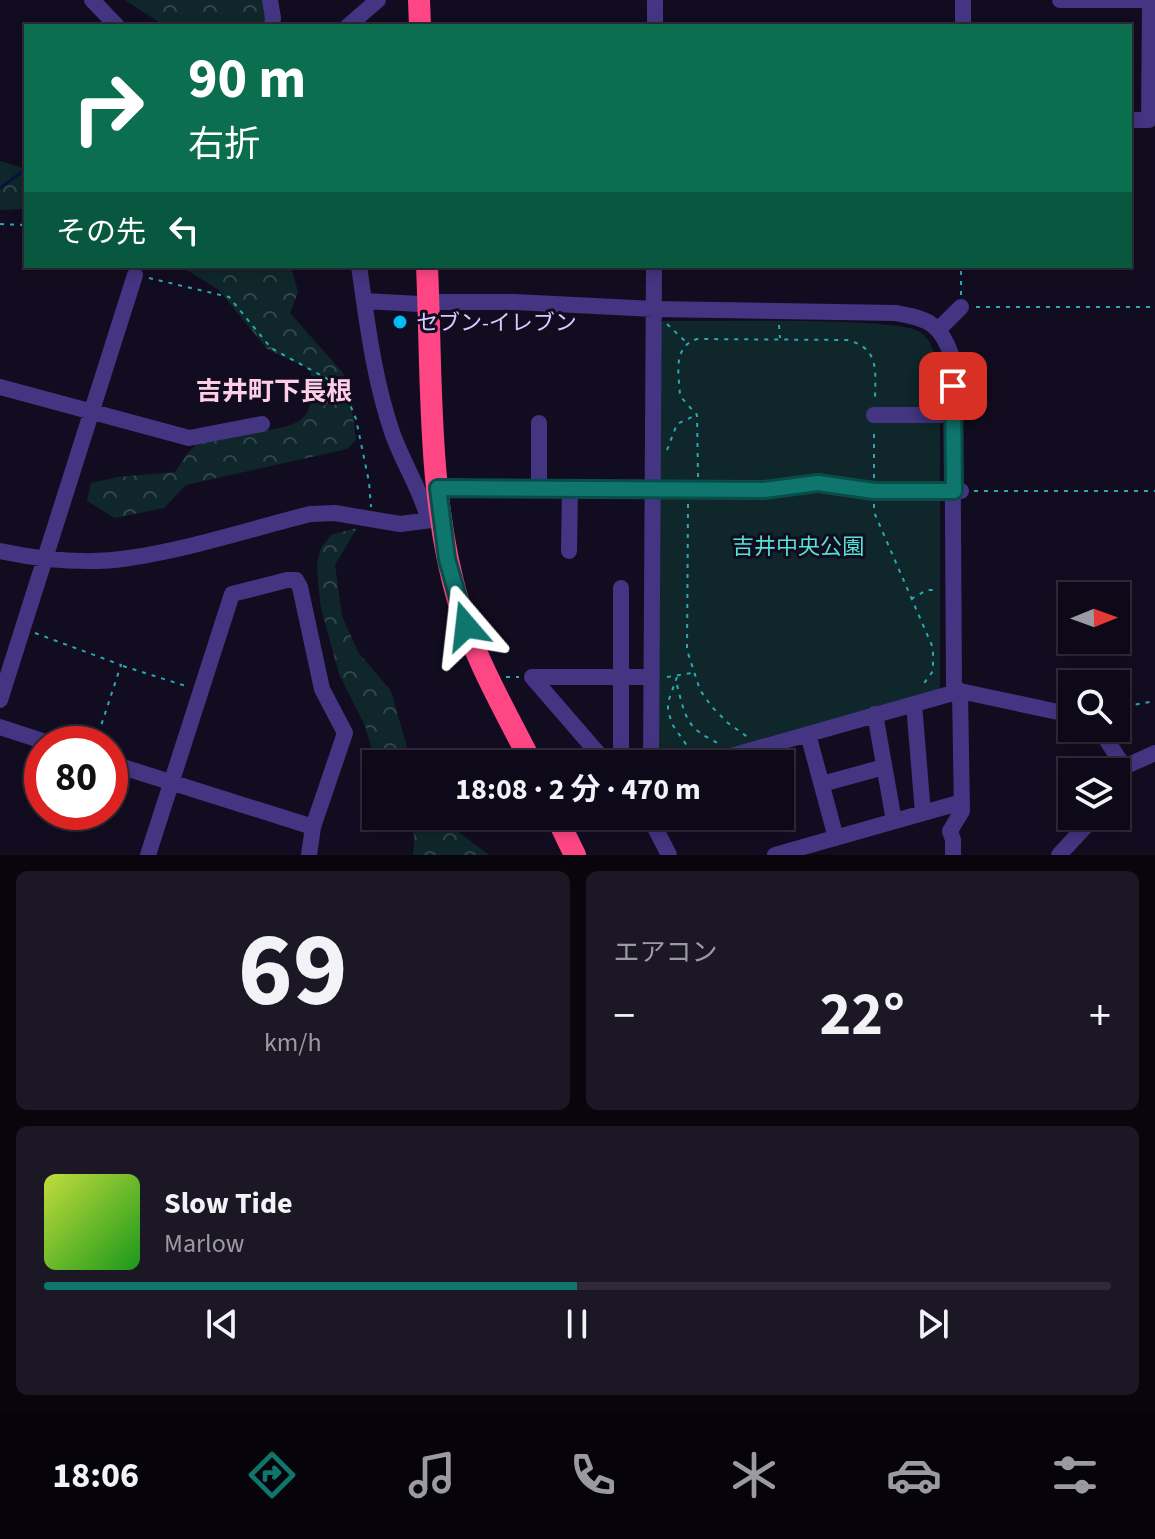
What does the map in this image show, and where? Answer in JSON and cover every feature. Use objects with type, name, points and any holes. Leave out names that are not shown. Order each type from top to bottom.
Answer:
[{"type":"highway","points":[[419,0],[420,24]]},
{"type":"highway","points":[[427,268],[438,488],[434,516],[474,647],[525,750]]},
{"type":"highway","points":[[563,830],[575,855]]},
{"type":"street","points":[[92,0],[115,24]]},
{"type":"street","points":[[270,0],[272,24]]},
{"type":"street","points":[[350,24],[378,0]]},
{"type":"street","points":[[655,0],[655,24]]},
{"type":"street","points":[[963,0],[963,24]]},
{"type":"street","points":[[1060,0],[1150,0],[1149,120],[1132,120]]},
{"type":"street","points":[[0,551],[45,560],[129,558],[310,514],[335,513],[400,524],[434,516],[393,437],[383,402],[359,268]]},
{"type":"street","points":[[651,750],[654,268]]},
{"type":"street","points":[[0,700],[135,275]]},
{"type":"street","points":[[364,301],[420,304],[515,302],[654,316],[895,313],[921,317],[938,330],[946,338],[952,357],[957,491],[957,688],[962,802],[960,818],[951,825],[953,855]]},
{"type":"street","points":[[938,330],[961,307]]},
{"type":"street","points":[[0,387],[189,438],[262,424]]},
{"type":"street","points":[[874,415],[954,415]]},
{"type":"street","points":[[539,423],[539,489]]},
{"type":"street","points":[[438,488],[764,490],[818,483],[874,491],[957,491]]},
{"type":"street","points":[[569,551],[570,489]]},
{"type":"street","points":[[148,855],[232,594],[287,580],[296,580],[300,587],[322,689],[345,733],[313,827],[309,855]]},
{"type":"street","points":[[621,588],[621,750]]},
{"type":"street","points":[[532,677],[652,677]]},
{"type":"street","points":[[532,677],[588,750]]},
{"type":"street","points":[[731,750],[808,734],[875,714],[917,696],[957,688],[1058,712]]},
{"type":"street","points":[[917,696],[923,813]]},
{"type":"street","points":[[875,714],[894,821]]},
{"type":"street","points":[[0,727],[24,735]]},
{"type":"street","points":[[808,734],[836,838]]},
{"type":"street","points":[[1130,768],[1155,753]]},
{"type":"street","points":[[822,784],[884,767]]},
{"type":"street","points":[[128,769],[313,827]]},
{"type":"street","points":[[775,855],[962,802]]},
{"type":"street","points":[[656,830],[669,855]]},
{"type":"street","points":[[1059,855],[1082,830]]},
{"type":"path","points":[[0,224],[24,225]]},
{"type":"path","points":[[961,268],[961,307],[1155,307]]},
{"type":"path","points":[[135,275],[229,297],[271,348],[335,383],[346,395],[356,419],[372,498],[370,520]]},
{"type":"path","points":[[654,316],[687,342]]},
{"type":"path","points":[[779,320],[780,339]]},
{"type":"path","points":[[740,743],[752,739],[728,723],[712,707],[700,690],[687,650],[685,583],[688,575],[697,415],[680,396],[679,362],[681,349],[687,342],[697,339],[847,340],[859,343],[868,350],[875,369],[874,512],[933,648],[933,671],[917,696]]},
{"type":"path","points":[[666,458],[669,440],[677,424],[697,415]]},
{"type":"path","points":[[957,491],[1155,491]]},
{"type":"path","points":[[911,599],[927,590],[944,589]]},
{"type":"path","points":[[23,629],[201,692]]},
{"type":"path","points":[[101,726],[121,665]]},
{"type":"path","points":[[652,677],[677,677],[693,672]]},
{"type":"path","points":[[489,678],[532,677]]},
{"type":"path","points":[[677,677],[668,710],[672,724],[692,750]]},
{"type":"path","points":[[676,683],[692,728],[720,744]]},
{"type":"path","points":[[1130,708],[1155,701]]},
{"type":"path","points":[[711,748],[728,744]]},
{"type":"green space","points":[[125,0],[264,0],[267,24],[162,24]]},
{"type":"green space","points":[[0,161],[24,168],[24,209],[0,210]]},
{"type":"green space","points":[[180,268],[292,268],[298,292],[290,313],[343,373],[350,394],[356,440],[347,449],[186,485],[164,508],[115,518],[87,501],[91,483],[118,477],[175,472],[198,443],[224,435],[291,425],[302,418],[309,408],[311,370],[267,349],[219,290]]},
{"type":"green space","name":"吉井中央公園","points":[[658,321],[838,322],[904,327],[920,332],[927,338],[935,354],[940,400],[940,691],[741,750],[654,750]]},
{"type":"green space","points":[[357,528],[335,565],[342,616],[358,652],[391,691],[407,750],[372,750],[365,726],[339,674],[321,608],[318,583],[317,562],[321,548],[331,535]]},
{"type":"green space","points":[[456,830],[489,855],[413,855],[413,832]]},
{"type":"waterway","points":[[0,188],[24,170]]},
{"type":"place","name":"セブン-イレブン","points":[[400,322]]},
{"type":"district","name":"吉井町下長根","points":[[274,391]]},
{"type":"route","points":[[466,626],[447,559],[438,488],[764,490],[818,483],[874,491],[954,491],[953,386]]}]
